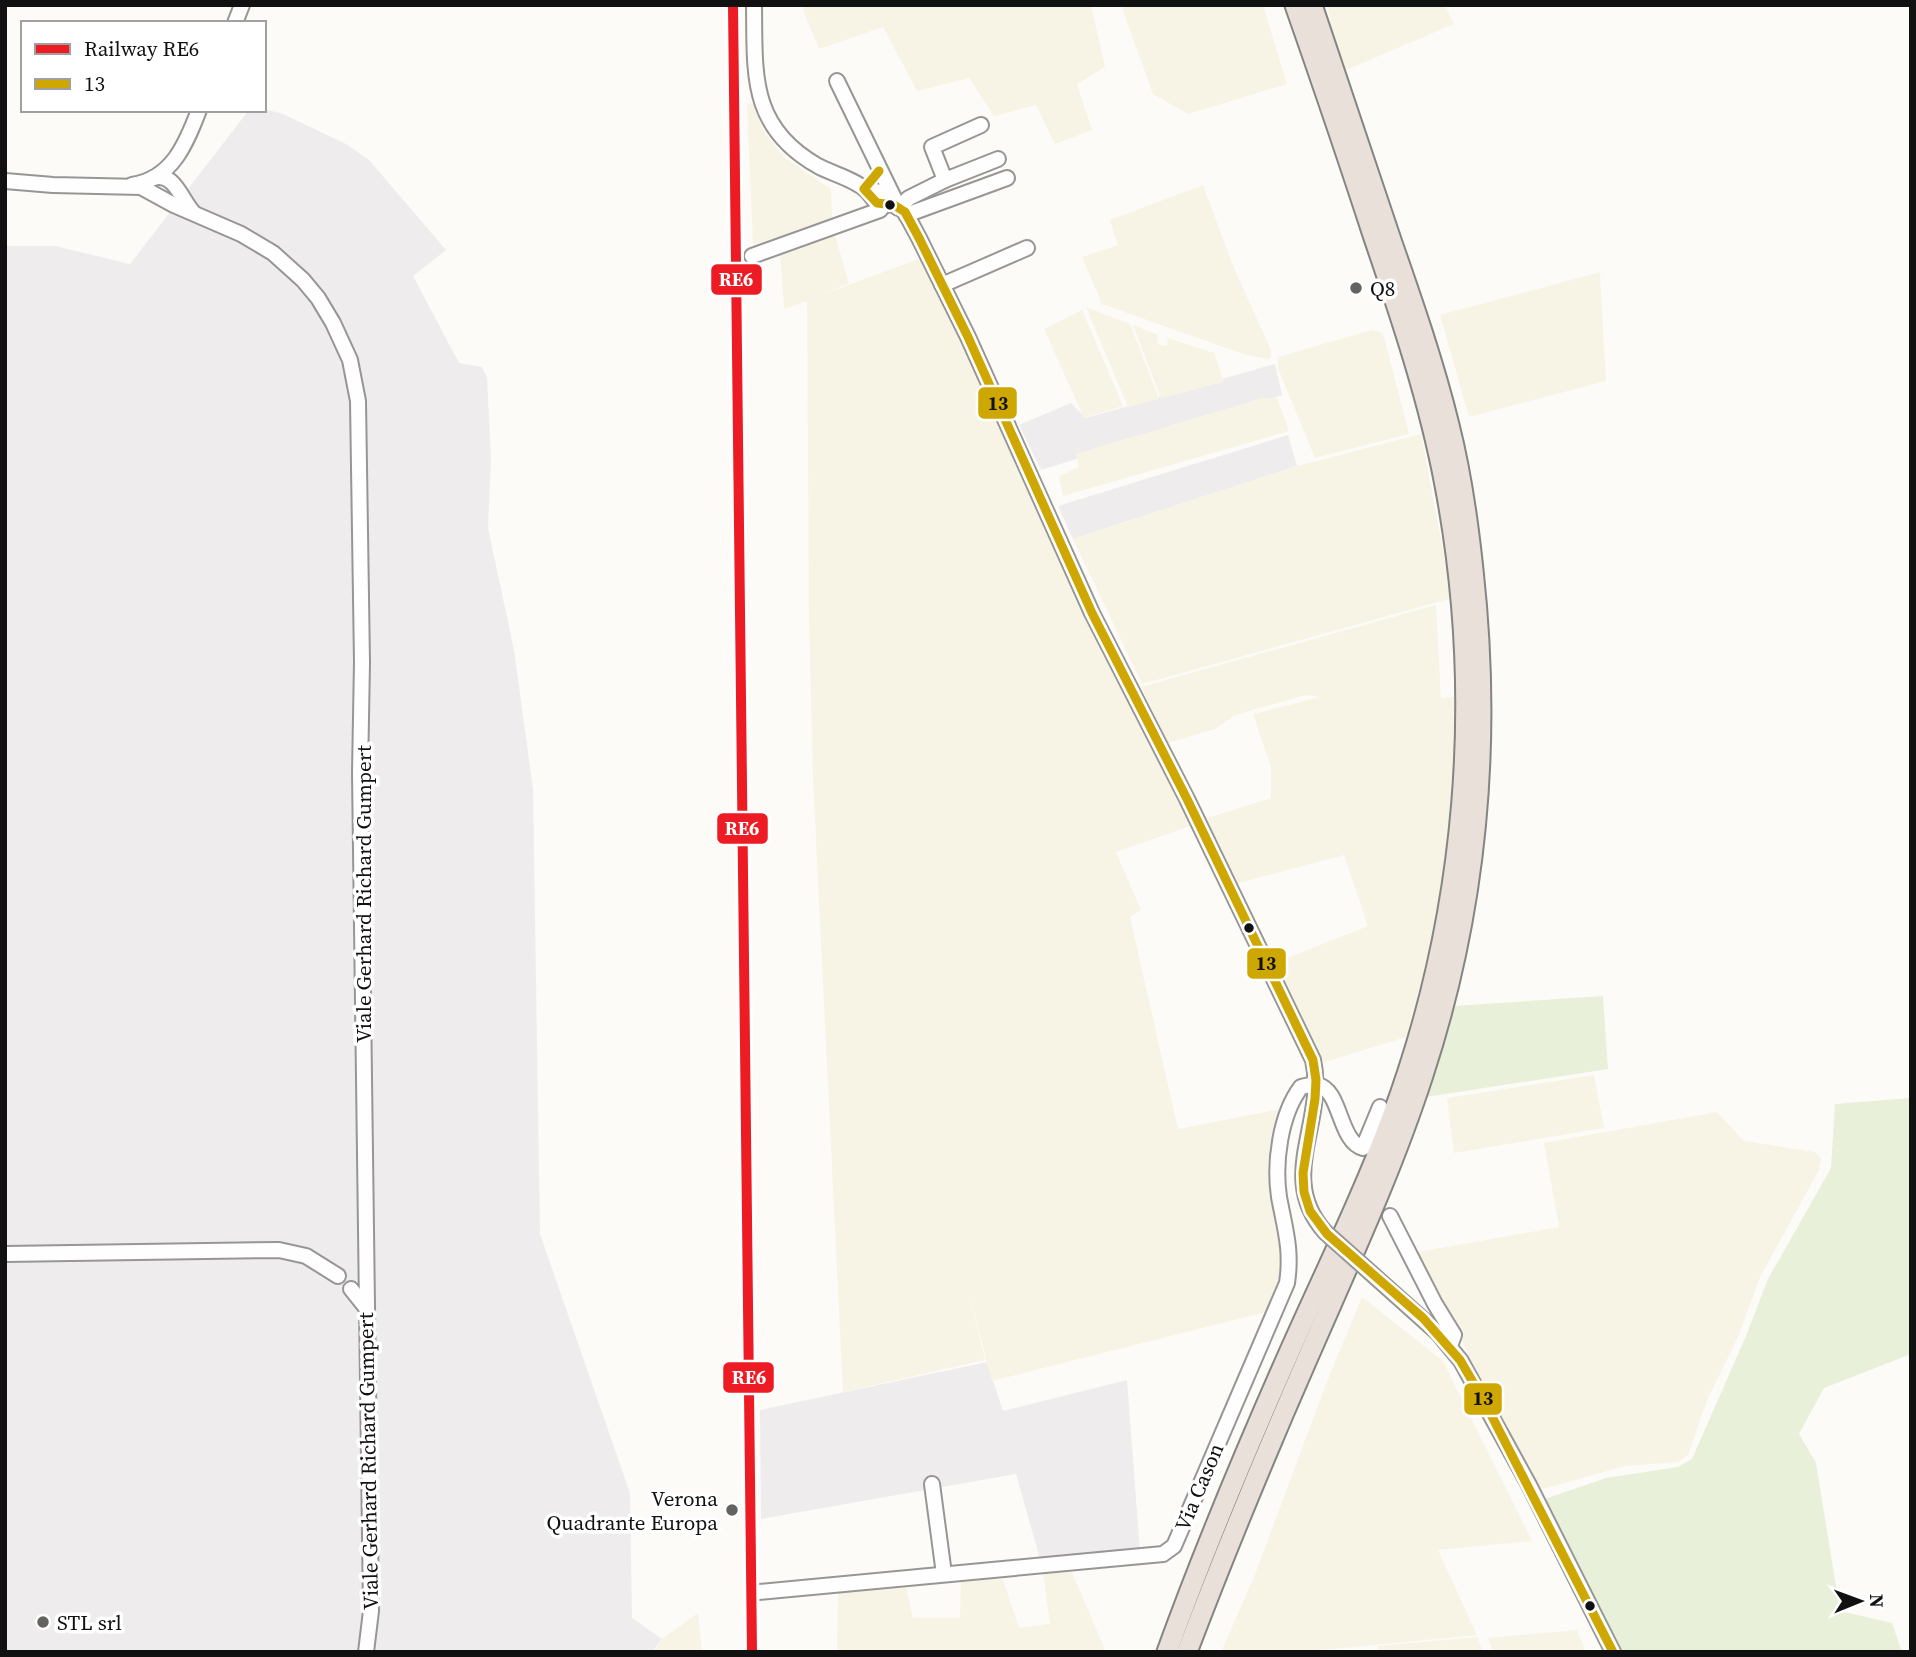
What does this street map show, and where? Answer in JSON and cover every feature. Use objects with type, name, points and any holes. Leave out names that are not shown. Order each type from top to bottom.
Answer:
[{"type":"highway","points":[[1167,1652],[1280,1373],[1358,1202],[1393,1116],[1426,1013],[1437,967],[1455,875],[1463,802],[1466,749],[1464,630],[1460,581],[1444,484],[1413,357],[1295,5]]},
{"type":"highway","points":[[1187,1652],[1262,1462],[1376,1199],[1423,1075],[1456,957],[1478,816],[1482,750],[1479,622],[1469,533],[1450,427],[1408,291],[1312,5]]},
{"type":"street","points":[[236,21],[243,5]]},
{"type":"street","points":[[754,5],[755,76],[762,106],[771,124],[804,158],[865,189],[877,203],[893,205],[998,159]]},
{"type":"street","points":[[837,81],[893,205],[942,285],[1092,613],[1187,799],[1313,1060],[1317,1085],[1302,1174],[1303,1190],[1310,1210],[1325,1232],[1450,1346],[1468,1372],[1613,1652]]},
{"type":"street","points":[[153,178],[168,168],[180,153],[199,112]]},
{"type":"street","points":[[945,180],[932,147],[981,125]]},
{"type":"street","points":[[865,189],[879,171]]},
{"type":"street","points":[[879,171],[885,176],[893,205]]},
{"type":"street","points":[[5,181],[130,186],[162,176],[171,180],[184,207]]},
{"type":"street","points":[[752,256],[893,205],[1007,178]]},
{"type":"street","points":[[5,189],[34,189],[53,185]]},
{"type":"street","name":"Viale Gerhard Richard Gumpert","points":[[130,186],[141,187],[184,207],[274,253],[318,298],[350,360],[356,386],[361,465],[360,773],[371,1611],[366,1652]]},
{"type":"street","points":[[942,285],[1027,248]]},
{"type":"street","points":[[1317,1085],[1328,1091],[1358,1147],[1363,1148],[1367,1143],[1380,1107]]},
{"type":"street","name":"Via Cason","points":[[760,1592],[1163,1554],[1174,1545],[1287,1283],[1289,1239],[1279,1194],[1278,1168],[1282,1138],[1292,1099],[1301,1087],[1317,1085]]},
{"type":"street","points":[[1390,1216],[1435,1304],[1452,1330],[1454,1335],[1450,1346]]},
{"type":"street","points":[[5,1254],[279,1250],[317,1261],[338,1276]]},
{"type":"street","points":[[351,1289],[367,1309]]},
{"type":"street","points":[[932,1485],[944,1574]]},
{"type":"shaded area","points":[[801,5],[1091,5],[1105,67],[1077,84],[1092,130],[1055,144],[1036,105],[994,116],[969,78],[917,91],[883,27],[819,49]]},
{"type":"shaded area","points":[[1121,5],[1263,5],[1287,84],[1188,114],[1153,94]]},
{"type":"shaded area","points":[[1328,5],[1445,5],[1454,24],[1346,70],[1331,28]]},
{"type":"shaded area","points":[[753,103],[764,132],[785,158],[831,189],[832,218],[753,245],[747,104]]},
{"type":"shaded area","points":[[266,110],[283,114],[346,144],[369,160],[446,250],[413,276],[459,363],[482,367],[487,377],[491,457],[488,528],[514,650],[533,789],[540,1234],[630,1493],[632,1618],[662,1639],[652,1652],[5,1652],[5,246],[55,246],[130,264],[247,112],[266,112]]},
{"type":"shaded area","points":[[1203,185],[1233,266],[1270,348],[1271,357],[1268,359],[1243,354],[1102,304],[1082,257],[1118,245],[1110,220]]},
{"type":"shaded area","points":[[834,232],[849,283],[821,295],[924,257],[1193,825],[1116,852],[1141,910],[1130,917],[1178,1129],[1281,1109],[1275,1143],[1287,1258],[1270,1311],[992,1381],[968,1289],[985,1360],[843,1392],[813,779],[807,301],[784,309],[780,252]]},
{"type":"shaded area","points":[[1600,272],[1606,381],[1469,417],[1440,315]]},
{"type":"shaded area","points":[[1086,307],[1130,324],[1159,399],[1128,407]]},
{"type":"shaded area","points":[[1082,310],[1123,406],[1084,418],[1044,329]]},
{"type":"shaded area","points":[[1133,325],[1158,335],[1157,344],[1167,346],[1168,338],[1214,353],[1224,382],[1161,398]]},
{"type":"shaded area","points":[[1372,330],[1383,333],[1409,434],[1315,458],[1278,368],[1278,357]]},
{"type":"shaded area","points":[[1275,364],[1282,395],[1041,470],[1019,425],[1071,403],[1086,418]]},
{"type":"shaded area","points":[[1262,398],[1277,398],[1289,431],[1063,496],[1059,476],[1079,467],[1076,454]]},
{"type":"shaded area","points":[[1421,434],[1452,598],[1142,684],[1073,539],[1297,466]]},
{"type":"shaded area","points":[[1288,435],[1297,466],[1073,539],[1058,506]]},
{"type":"shaded area","points":[[1436,605],[1441,699],[1455,696],[1449,844],[1433,938],[1406,1037],[1322,1063],[1272,964],[1368,926],[1344,855],[1231,885],[1201,820],[1271,798],[1271,767],[1253,714],[1320,697],[1306,695],[1245,712],[1215,729],[1168,743],[1141,687]]},
{"type":"shaded area","points":[[1594,1075],[1604,1128],[1454,1153],[1447,1098]]},
{"type":"shaded area","points":[[1717,1112],[1744,1141],[1815,1152],[1821,1158],[1819,1170],[1760,1277],[1738,1337],[1708,1398],[1688,1455],[1678,1462],[1625,1466],[1536,1491],[1418,1252],[1559,1227],[1544,1143]]},
{"type":"shaded area","points":[[1362,1297],[1443,1361],[1532,1541],[1438,1550],[1477,1635],[1302,1652],[1221,1652],[1254,1577],[1326,1384]]},
{"type":"shaded area","points":[[987,1362],[1003,1411],[1127,1380],[1140,1552],[1040,1559],[1016,1474],[761,1519],[760,1410]]},
{"type":"shaded area","points":[[1068,1563],[1106,1652],[837,1652],[838,1589],[905,1583],[913,1618],[960,1618],[961,1577],[1003,1580],[1019,1628],[1050,1624],[1042,1565]]},
{"type":"shaded area","points":[[698,1613],[702,1652],[654,1652],[662,1639]]},
{"type":"shaded area","points":[[1577,1630],[1586,1652],[1493,1652],[1488,1638]]},
{"type":"shaded area","points":[[1477,1637],[1483,1652],[1379,1652],[1378,1648],[1378,1646]]},
{"type":"green space","points":[[1603,996],[1608,1069],[1426,1097],[1454,1006]]},
{"type":"green space","points":[[1911,1098],[1911,1354],[1824,1388],[1799,1434],[1816,1463],[1840,1611],[1892,1623],[1902,1652],[1621,1652],[1542,1500],[1606,1478],[1678,1467],[1692,1459],[1768,1279],[1831,1168],[1835,1104]]},
{"type":"rail line","name":"RE6","points":[[733,5],[752,1652]]},
{"type":"transit line","name":"13","points":[[879,171],[864,189],[877,203],[894,205],[905,212],[919,238],[968,337],[1092,613],[1187,799],[1313,1060],[1315,1099],[1303,1173],[1304,1192],[1310,1211],[1327,1234],[1423,1318],[1460,1360],[1484,1401],[1613,1652]]},
{"type":"place","name":"Q8","points":[[1356,288]]},
{"type":"place","name":"Verona Quadrante Europa","points":[[732,1510]]},
{"type":"place","name":"STL srl","points":[[43,1622]]}]
